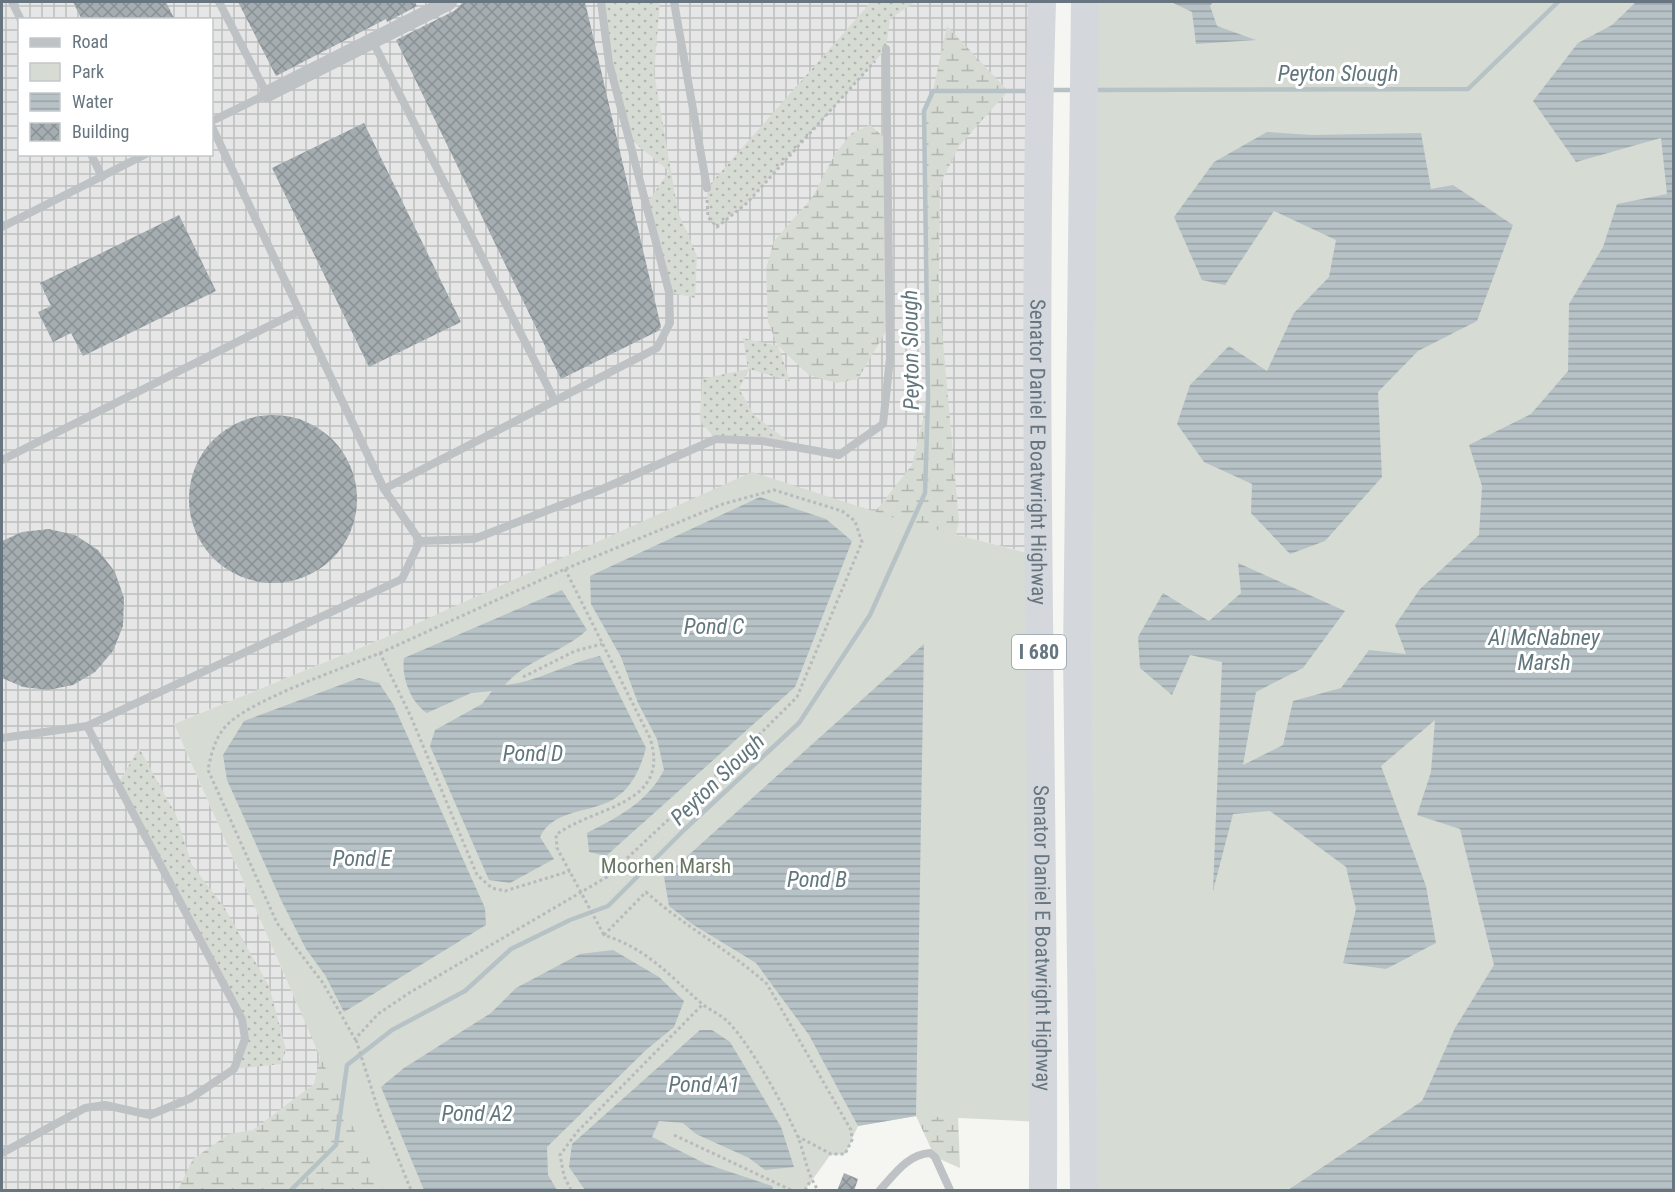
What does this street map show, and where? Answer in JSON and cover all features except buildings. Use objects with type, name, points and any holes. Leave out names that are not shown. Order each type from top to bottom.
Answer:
[{"type":"highway","name":"Senator Daniel E Boatwright Highway","points":[[1042,2],[1039,113],[1043,1191]]},
{"type":"highway","name":"Senator Daniel E Boatwright Highway","points":[[1084,1191],[1077,701],[1085,2]]},
{"type":"street","points":[[267,94],[449,2]]},
{"type":"lane","points":[[12,2],[20,18]]},
{"type":"lane","points":[[213,121],[267,94],[219,2]]},
{"type":"lane","points":[[384,489],[657,348],[670,323],[669,292],[609,63],[601,2]]},
{"type":"lane","points":[[674,2],[707,188]]},
{"type":"lane","points":[[372,40],[555,401]]},
{"type":"lane","points":[[420,540],[474,539],[600,490],[716,439],[762,441],[839,455],[884,424],[890,358],[886,49]]},
{"type":"lane","points":[[213,129],[384,489],[420,540]]},
{"type":"lane","points":[[92,156],[102,177]]},
{"type":"lane","points":[[2,227],[142,156]]},
{"type":"lane","points":[[2,460],[299,311]]},
{"type":"lane","points":[[2,738],[87,726],[402,579],[420,540]]},
{"type":"lane","points":[[2,1153],[85,1108],[105,1105],[150,1115],[191,1098],[234,1069],[245,1039],[242,1019],[87,726]]},
{"type":"lane","points":[[880,1191],[909,1160],[919,1153],[930,1153],[935,1157],[950,1191]]},
{"type":"path","points":[[707,188],[708,217],[717,227],[747,203],[886,49]]},
{"type":"path","points":[[356,1039],[378,1014],[409,993],[607,877],[797,697],[862,542],[855,521],[842,511],[774,490],[723,504],[565,569],[380,653],[247,709],[225,727],[212,750],[208,770],[277,923],[323,983],[356,1039],[368,1071],[379,1112],[411,1191]]},
{"type":"path","points":[[565,569],[650,738],[655,766],[651,777],[624,803],[569,824],[556,835],[557,848],[604,935],[629,943],[650,957],[671,973],[702,1004],[727,1021],[743,1039],[797,1136],[811,1180],[818,1191]]},
{"type":"path","points":[[523,677],[575,651],[602,644]]},
{"type":"path","points":[[380,653],[411,717],[477,875],[492,888],[505,891],[570,872]]},
{"type":"path","points":[[604,935],[646,892],[666,910],[749,967],[767,984],[850,1130],[852,1140],[845,1154],[831,1154],[797,1136]]},
{"type":"path","points":[[571,1191],[564,1176],[560,1155],[577,1132],[672,1039],[702,1004]]},
{"type":"path","points":[[674,1135],[791,1191]]},
{"type":"path","points":[[805,1191],[811,1180]]},
{"type":"shaded area","points":[[2,2],[1042,2],[1039,556],[904,521],[389,636],[174,724],[333,1085],[383,1190],[2,1190]]},
{"type":"green space","points":[[601,2],[660,2],[654,73],[678,212],[697,256],[695,298],[669,292],[646,205],[669,171],[629,138],[609,63]]},
{"type":"green space","points":[[871,2],[915,2],[890,19],[886,49],[747,203],[717,227],[708,217],[707,188]]},
{"type":"green space","points":[[1085,2],[1673,2],[1673,1190],[1084,1190]]},
{"type":"green space","points":[[947,26],[1008,91],[959,146],[940,185],[939,296],[959,522],[951,552],[949,881],[960,1168],[935,1157],[916,1116],[924,645],[852,1140],[845,1154],[424,1190],[178,1190],[193,1159],[229,1134],[253,1130],[314,1084],[320,1057],[279,961],[852,541],[912,465],[928,398],[924,111],[933,91]]},
{"type":"green space","points":[[870,125],[887,140],[889,326],[858,379],[836,383],[809,375],[778,346],[768,322],[766,269],[774,241],[812,198],[835,154],[852,133]]},
{"type":"green space","points":[[743,338],[778,346],[790,381],[749,369],[739,389],[754,415],[797,448],[716,439],[700,421],[702,379],[748,369]]},
{"type":"green space","name":"Moorhen Marsh","points":[[752,472],[904,521],[1039,556],[1044,1122],[916,1116],[858,1126],[845,1154],[831,1154],[805,1190],[383,1190],[333,1085],[174,724],[389,636]]},
{"type":"green space","points":[[139,748],[176,815],[192,865],[224,907],[269,986],[286,1050],[281,1064],[234,1069],[245,1039],[242,1019],[118,784]]},
{"type":"water","points":[[1171,2],[1213,2],[1210,6],[1217,26],[1256,40],[1196,44],[1192,12]]},
{"type":"water","name":"Al McNabney Marsh","points":[[1636,2],[1674,2],[1673,1190],[1288,1190],[1422,1101],[1455,1028],[1494,965],[1460,829],[1417,815],[1431,772],[1435,720],[1381,766],[1426,886],[1436,943],[1386,969],[1343,963],[1356,909],[1346,867],[1270,811],[1233,814],[1213,891],[1222,662],[1190,655],[1172,695],[1140,668],[1138,637],[1163,593],[1209,621],[1241,593],[1238,563],[1345,611],[1303,668],[1256,692],[1243,765],[1283,745],[1293,701],[1341,688],[1369,650],[1406,654],[1395,625],[1420,589],[1479,535],[1482,486],[1469,445],[1531,414],[1568,371],[1569,304],[1603,247],[1617,204],[1667,194],[1661,138],[1576,162],[1533,101],[1578,43],[1612,25]]},
{"type":"water","points":[[1267,132],[1312,135],[1421,133],[1431,189],[1453,185],[1513,225],[1477,321],[1418,351],[1378,392],[1382,477],[1325,541],[1290,554],[1251,513],[1252,484],[1204,462],[1177,424],[1190,385],[1229,346],[1267,371],[1294,313],[1329,277],[1336,240],[1274,211],[1225,285],[1202,280],[1174,217],[1214,162]]},
{"type":"water","name":"Pond C","points":[[760,497],[826,519],[852,541],[795,687],[606,856],[589,852],[587,833],[641,800],[664,770],[657,739],[638,703],[621,657],[591,604],[590,576]]},
{"type":"water","name":"Pond D","points":[[562,590],[587,630],[567,645],[534,662],[505,685],[529,680],[600,656],[646,748],[635,777],[614,799],[605,804],[563,816],[546,828],[540,837],[554,859],[510,883],[489,880],[430,746],[435,730],[482,704],[492,691],[471,693],[427,713],[416,703],[408,689],[404,673],[404,658]]},
{"type":"water","name":"Pond B","points":[[924,644],[916,1116],[858,1126],[809,1035],[756,963],[692,924],[669,906],[664,877]]},
{"type":"water","name":"Pond E","points":[[359,678],[379,683],[393,704],[485,908],[486,925],[344,1012],[325,975],[306,949],[282,902],[227,780],[223,755],[244,721]]},
{"type":"water","name":"Pond A2","points":[[613,950],[659,977],[684,1001],[674,1027],[646,1050],[547,1147],[548,1175],[557,1190],[424,1190],[381,1087],[404,1068],[491,1013],[516,988],[580,954]]},
{"type":"water","name":"Pond A1","points":[[700,1030],[712,1030],[730,1042],[781,1127],[794,1167],[765,1170],[749,1158],[696,1134],[683,1123],[659,1121],[652,1137],[706,1164],[772,1186],[773,1190],[585,1190],[569,1167],[572,1144]]},
{"type":"waterway","name":"Peyton Slough","points":[[1092,90],[1468,89],[1558,2]]},
{"type":"waterway","name":"Peyton Slough","points":[[1050,90],[1075,90]]},
{"type":"waterway","name":"Peyton Slough","points":[[291,1190],[336,1145],[347,1065],[392,1030],[465,991],[511,949],[570,920],[608,906],[685,829],[799,723],[870,615],[925,493],[928,398],[924,111],[933,91],[1030,91]]}]
